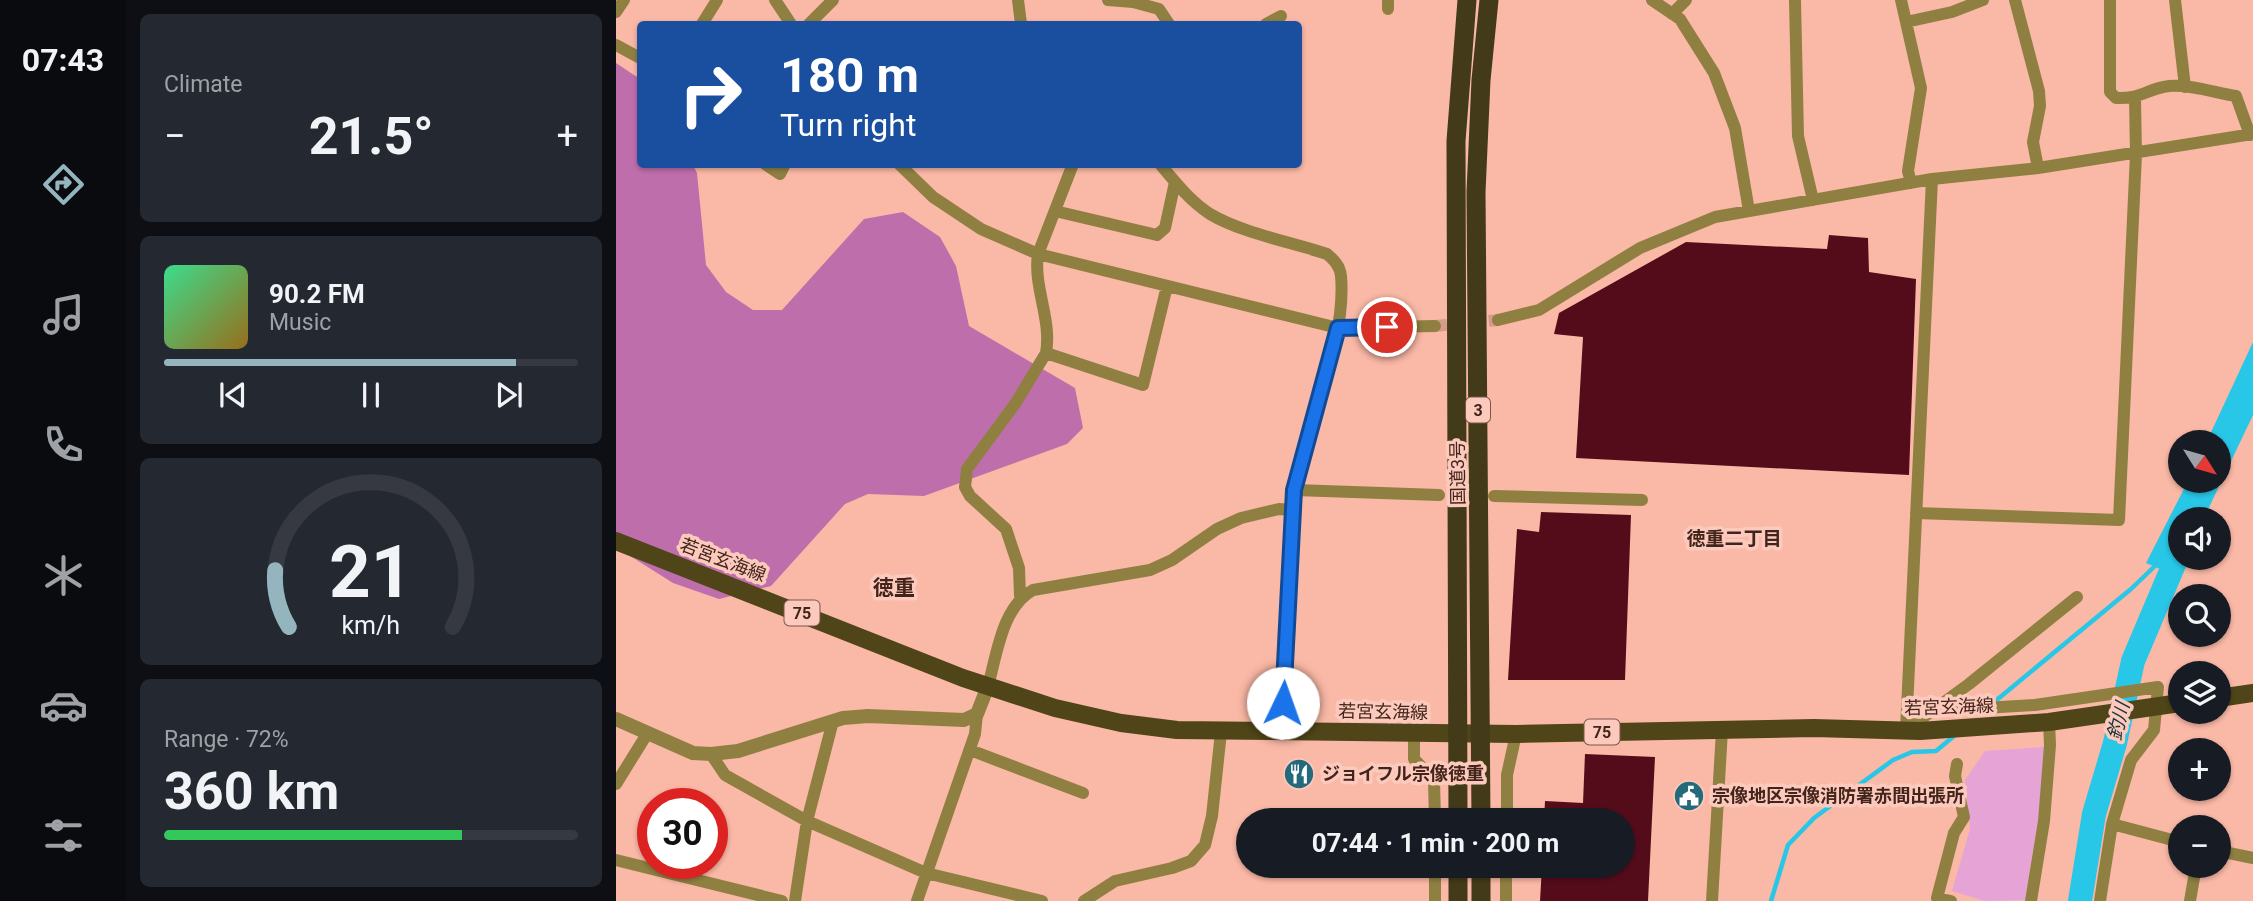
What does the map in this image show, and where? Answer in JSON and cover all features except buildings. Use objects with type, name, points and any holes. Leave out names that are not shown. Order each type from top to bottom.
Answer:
[{"type":"highway","name":"国道3号","points":[[1458,808],[1456,141],[1467,0]]},
{"type":"highway","name":"国道3号","points":[[1481,808],[1476,192],[1481,80],[1489,0]]},
{"type":"highway","points":[[1458,878],[1458,901]]},
{"type":"highway","points":[[1481,878],[1481,901]]},
{"type":"main road","name":"若宮玄海線","points":[[616,541],[988,686],[1055,708],[1121,723],[1177,730],[1414,734],[1913,730],[2049,722],[2168,705]]},
{"type":"main road","points":[[2231,696],[2253,693]]},
{"type":"street","points":[[616,12],[624,0]]},
{"type":"street","points":[[704,21],[718,0]]},
{"type":"street","points":[[775,0],[788,21]]},
{"type":"street","points":[[811,21],[833,0]]},
{"type":"street","points":[[1018,0],[1021,21]]},
{"type":"street","points":[[1108,0],[1133,2],[1159,9],[1167,21]]},
{"type":"street","points":[[1652,0],[1680,19],[1714,73],[1735,128],[1749,211]]},
{"type":"street","points":[[1672,14],[1686,0]]},
{"type":"street","points":[[1796,0],[1798,136],[1813,200]]},
{"type":"street","points":[[1901,0],[1921,88],[1908,171],[1911,183]]},
{"type":"street","points":[[1906,22],[1952,12],[1983,0]]},
{"type":"street","points":[[2015,0],[2039,91],[2040,106],[2032,142],[2038,168]]},
{"type":"street","points":[[1498,320],[1538,310],[1640,248],[1715,217],[1933,179],[2038,168],[2251,134],[2236,96],[2173,85],[2155,88],[2135,99],[2116,99],[2110,92],[2110,0]]},
{"type":"street","points":[[2175,0],[2185,87]]},
{"type":"street","points":[[1272,21],[1281,16]]},
{"type":"street","points":[[616,45],[637,56]]},
{"type":"street","points":[[1916,513],[2119,520],[2136,154],[2135,99]]},
{"type":"street","points":[[771,168],[780,174],[783,168]]},
{"type":"street","points":[[903,168],[933,197],[981,229],[1038,254],[1338,328],[1435,326]]},
{"type":"street","points":[[1020,596],[1019,568],[1006,529],[970,496],[965,487],[967,469],[1015,404],[1046,353],[1048,337],[1036,267],[1038,254],[1071,168]]},
{"type":"street","points":[[1163,168],[1211,214],[1232,224],[1327,254],[1337,262],[1341,275],[1338,328],[1294,490],[1282,731]]},
{"type":"street","points":[[1913,730],[1916,513],[1933,179]]},
{"type":"street","points":[[1055,211],[1157,235],[1165,228],[1175,182]]},
{"type":"street","points":[[1046,353],[1143,385],[1167,286]]},
{"type":"street","points":[[1294,490],[1439,495]]},
{"type":"street","points":[[1494,496],[1642,500]]},
{"type":"street","points":[[917,901],[970,750],[977,714],[1010,612],[1020,596],[1033,590],[1150,570],[1172,560],[1217,529],[1241,518],[1279,509],[1293,510]]},
{"type":"street","points":[[1913,730],[1933,711],[2077,597]]},
{"type":"street","points":[[1933,711],[2025,706],[2158,687],[2152,707],[2154,730],[2131,760],[2112,824],[2100,901]]},
{"type":"street","points":[[616,719],[693,753],[711,754],[738,751],[834,720],[868,716],[964,720],[977,714]]},
{"type":"street","points":[[795,901],[807,821],[834,720]]},
{"type":"street","points":[[2031,901],[2045,821],[2049,722]]},
{"type":"street","points":[[1712,901],[1722,730]]},
{"type":"street","points":[[1084,901],[1115,881],[1191,861],[1205,845],[1212,816],[1221,732]]},
{"type":"street","points":[[616,784],[647,734]]},
{"type":"street","points":[[1414,734],[1414,759],[1434,780],[1435,808]]},
{"type":"street","points":[[1507,808],[1507,775],[1516,734]]},
{"type":"street","points":[[970,750],[1083,793]]},
{"type":"street","points":[[711,754],[725,775],[807,821],[926,873],[1042,901]]},
{"type":"street","points":[[1951,901],[1937,898],[1954,833],[1964,817],[1955,776],[1957,764]]},
{"type":"street","points":[[2112,824],[2168,839]]},
{"type":"street","points":[[2231,854],[2253,859]]},
{"type":"street","points":[[616,860],[782,901]]},
{"type":"street","points":[[1435,878],[1435,901]]},
{"type":"street","points":[[1506,878],[1506,901]]},
{"type":"street","points":[[2190,901],[2194,878]]},
{"type":"shaded area","points":[[616,63],[637,77],[637,168],[694,168],[706,265],[726,292],[753,310],[782,310],[864,219],[903,212],[940,237],[956,266],[969,326],[1075,388],[1083,428],[1067,444],[924,496],[868,494],[845,504],[771,586],[719,599],[673,583],[616,547]]},
{"type":"shaded area","points":[[2044,747],[2039,813],[2025,900],[1985,901],[1952,891],[1970,829],[1965,780],[1985,751]]},
{"type":"water","points":[[2253,342],[2253,415],[2231,461],[2231,430],[2212,430]]},
{"type":"water","points":[[2181,494],[2215,494],[2209,507],[2175,507]]},
{"type":"water","points":[[2168,520],[2168,570],[2180,570],[2177,576],[2146,563]]},
{"type":"waterway","points":[[1993,703],[2131,589],[2157,564]]},
{"type":"waterway","name":"釣川","points":[[2080,901],[2094,814],[2115,743],[2133,661],[2172,570]]},
{"type":"waterway","points":[[1771,901],[1788,845],[1814,818],[1893,760],[1912,752],[1936,751],[1954,736]]},
{"type":"tunnel","points":[[1435,326],[1498,320]]},
{"type":"place","name":"ジョイフル宗像徳重","points":[[1299,774]]},
{"type":"place","name":"宗像地区宗像消防署赤間出張所","points":[[1689,796]]},
{"type":"district","name":"徳重二丁目","points":[[1734,538]]},
{"type":"district","name":"徳重","points":[[894,588]]},
{"type":"route","points":[[1283,703],[1294,490],[1299,466],[1338,328],[1387,327]]}]
